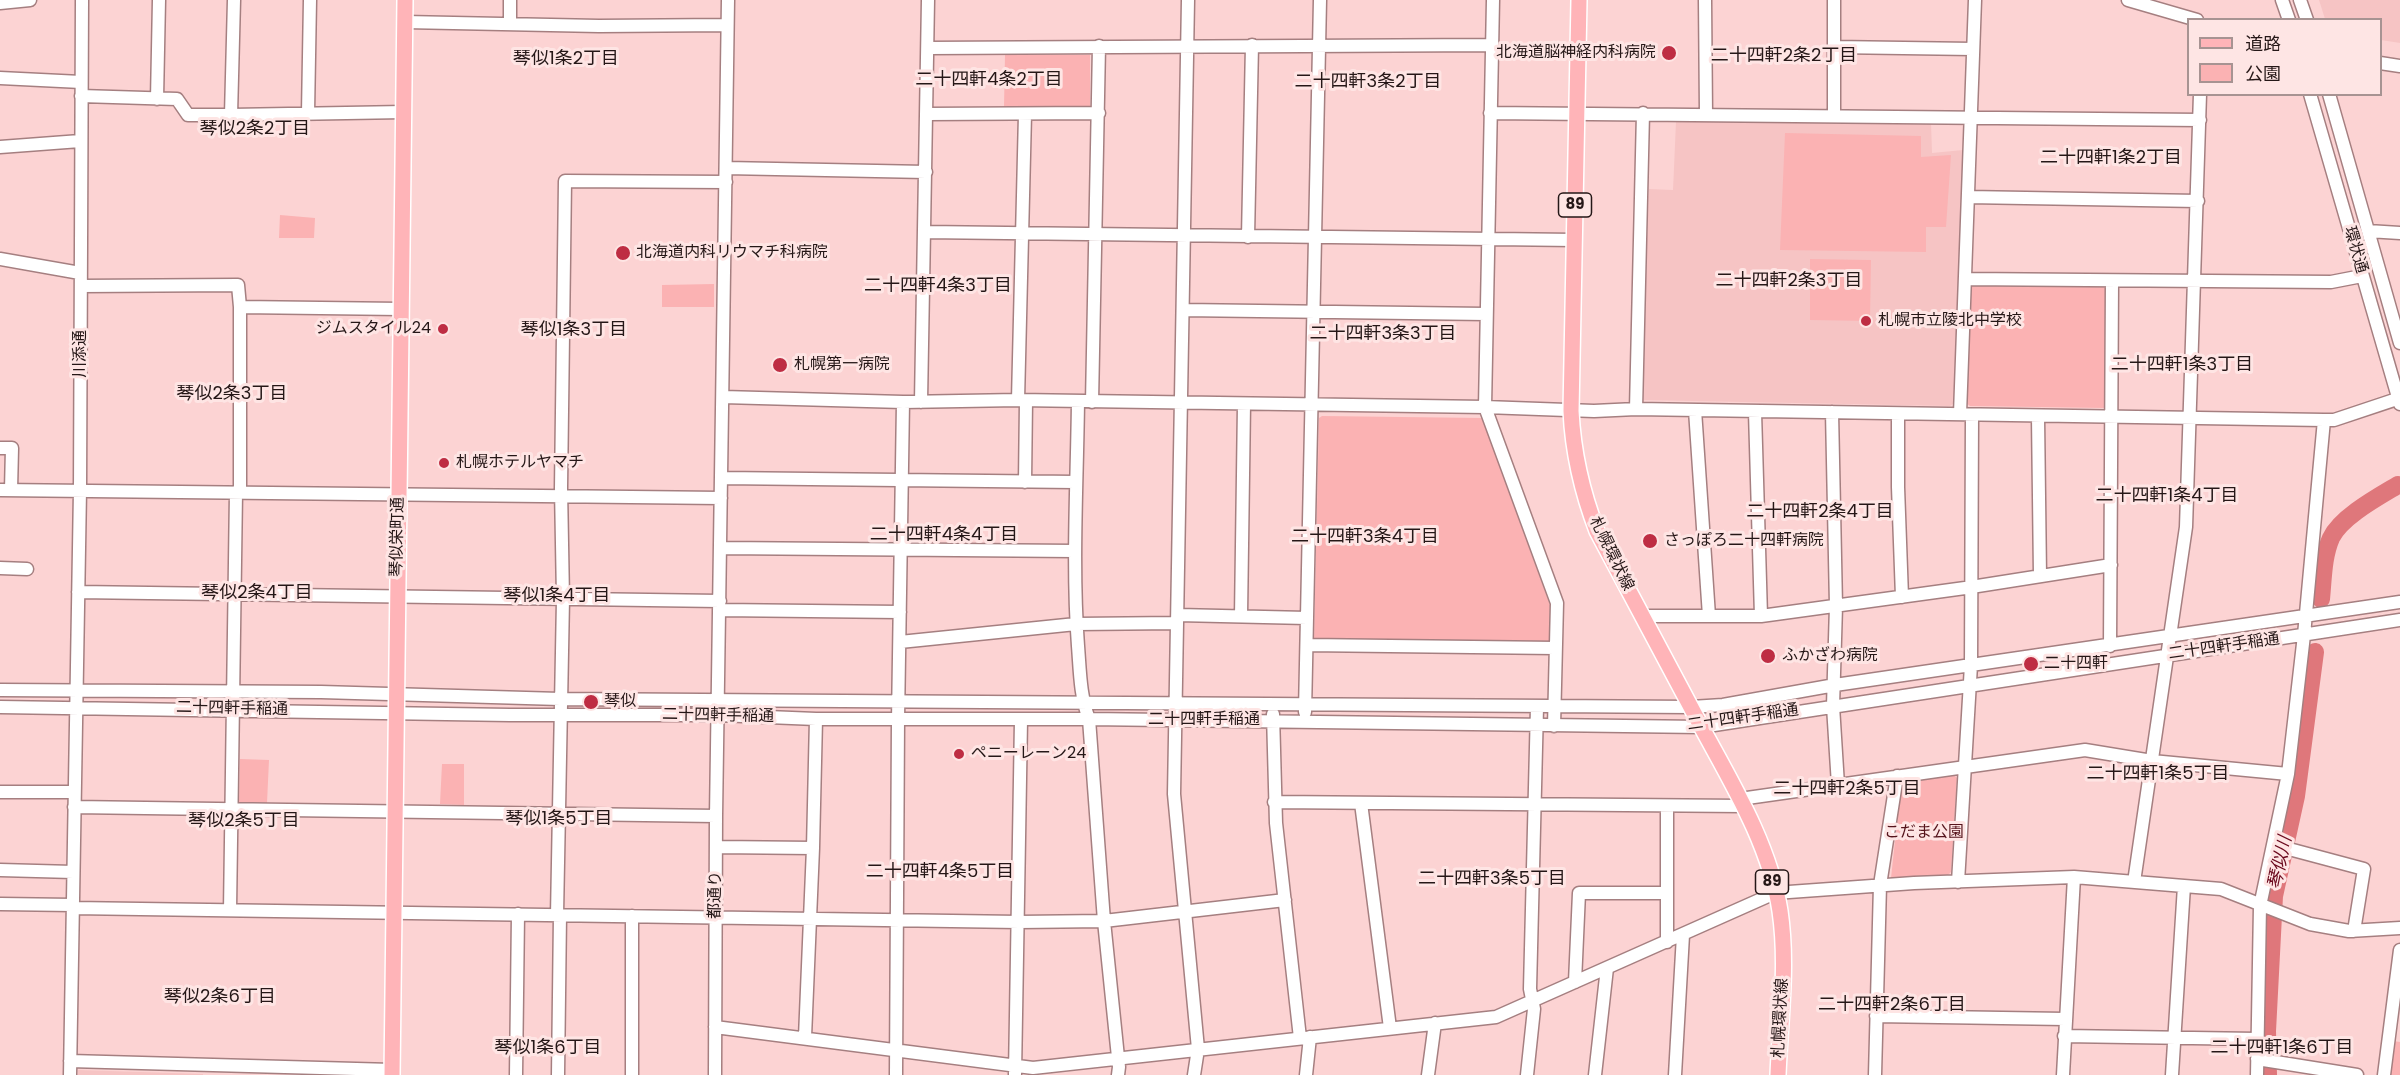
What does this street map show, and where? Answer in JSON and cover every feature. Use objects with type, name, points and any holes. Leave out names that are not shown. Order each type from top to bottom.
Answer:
[{"type":"main road","name":"琴似栄町通","points":[[392,1073],[405,0]]},
{"type":"main road","name":"札幌環状線","points":[[1578,0],[1571,411],[1575,453],[1586,501],[1597,531],[1741,803],[1766,861],[1780,909],[1784,959],[1778,1075]]},
{"type":"street","points":[[0,3],[30,0]]},
{"type":"street","name":"川添通","points":[[70,1075],[80,490],[82,0]]},
{"type":"street","points":[[157,99],[159,0]]},
{"type":"street","points":[[231,115],[234,0]]},
{"type":"street","points":[[308,113],[310,0]]},
{"type":"street","points":[[510,0],[510,23]]},
{"type":"street","name":"都通り","points":[[715,1075],[716,816],[728,0]]},
{"type":"street","points":[[921,402],[928,0]]},
{"type":"street","points":[[1188,0],[1174,794],[1198,1049],[1194,1075]]},
{"type":"street","points":[[1305,722],[1320,0]]},
{"type":"street","points":[[1493,0],[1485,407],[1557,603],[1554,726]]},
{"type":"street","points":[[1705,0],[1706,114]]},
{"type":"street","points":[[1834,0],[1834,116]]},
{"type":"street","points":[[1958,882],[1971,665],[1972,587],[1966,414],[1965,279],[1975,0]]},
{"type":"street","points":[[2128,0],[2190,18]]},
{"type":"street","points":[[2282,0],[2288,18]]},
{"type":"street","points":[[2300,0],[2306,18]]},
{"type":"street","points":[[405,22],[599,26],[727,25]]},
{"type":"street","points":[[1248,237],[1252,45]]},
{"type":"street","points":[[928,48],[1491,45]]},
{"type":"street","points":[[1092,402],[1099,46]]},
{"type":"street","points":[[1834,47],[1973,49]]},
{"type":"street","points":[[2382,63],[2400,66]]},
{"type":"street","points":[[0,78],[81,82]]},
{"type":"street","points":[[81,96],[177,99],[188,115],[404,112]]},
{"type":"street","points":[[2134,882],[2165,655],[2186,527],[2200,96]]},
{"type":"street","name":"環状通","points":[[2311,96],[2399,401]]},
{"type":"street","name":"環状通","points":[[2330,96],[2400,343]]},
{"type":"street","points":[[1490,113],[1577,112],[2200,120]]},
{"type":"street","points":[[927,114],[1099,113]]},
{"type":"street","points":[[1636,409],[1643,113]]},
{"type":"street","points":[[1025,114],[1022,233],[1022,400],[1025,482]]},
{"type":"street","points":[[0,147],[80,141]]},
{"type":"street","points":[[726,168],[926,172]]},
{"type":"street","points":[[558,1075],[558,814],[563,598],[566,181],[726,182]]},
{"type":"street","points":[[1968,197],[2198,201]]},
{"type":"street","points":[[2368,231],[2400,233]]},
{"type":"street","points":[[925,232],[1575,240]]},
{"type":"street","points":[[0,259],[81,280],[238,285],[240,307],[238,492],[232,692],[230,910]]},
{"type":"street","points":[[1965,279],[2331,282],[2362,276]]},
{"type":"street","points":[[2110,646],[2112,281]]},
{"type":"street","points":[[240,307],[401,309]]},
{"type":"street","points":[[1183,310],[1486,314]]},
{"type":"street","points":[[723,397],[903,402],[1022,400],[1485,407],[1571,411],[1636,409],[2324,420],[2334,420],[2399,401]]},
{"type":"street","points":[[896,1075],[903,402]]},
{"type":"street","points":[[1078,402],[1075,482],[1076,624],[1083,702],[1089,719],[1118,1075]]},
{"type":"street","points":[[1241,616],[1244,404]]},
{"type":"street","points":[[1695,410],[1708,616]]},
{"type":"street","points":[[1755,412],[1761,616]]},
{"type":"street","points":[[1832,412],[1836,606],[1833,706],[1838,785]]},
{"type":"street","points":[[1898,414],[1902,597]]},
{"type":"street","points":[[2038,417],[2040,576]]},
{"type":"street","points":[[2257,1075],[2265,1061],[2257,1039],[2262,907],[2281,847],[2324,420]]},
{"type":"street","points":[[0,448],[12,448],[6,490],[721,498]]},
{"type":"street","points":[[722,478],[1075,482]]},
{"type":"street","points":[[721,548],[1075,552]]},
{"type":"street","points":[[1642,616],[1761,616],[2111,565]]},
{"type":"street","points":[[0,568],[27,569]]},
{"type":"street","points":[[78,592],[563,598],[900,612]]},
{"type":"street","name":"二十四軒手稲通","points":[[0,707],[232,709],[560,699],[1691,707],[1723,705],[1835,685],[2400,602]]},
{"type":"street","points":[[900,642],[1076,624],[1241,616],[1307,618]]},
{"type":"street","name":"二十四軒手稲通","points":[[0,690],[321,692],[396,704],[560,714],[898,720],[1089,719],[1177,722],[1272,721],[1701,727],[2400,621]]},
{"type":"street","points":[[1307,645],[1555,648]]},
{"type":"street","points":[[1273,705],[1274,802],[1285,900],[1305,1037],[1306,1075]]},
{"type":"street","points":[[1527,1075],[1534,1009],[1530,989],[1537,707]]},
{"type":"street","points":[[805,1037],[816,719]]},
{"type":"street","points":[[1016,1071],[1021,720]]},
{"type":"street","points":[[1274,802],[1667,807],[1741,803],[1838,785],[2085,750],[2152,761],[2288,774]]},
{"type":"street","points":[[1875,1075],[1880,885],[1897,776]]},
{"type":"street","points":[[0,792],[74,792]]},
{"type":"street","points":[[1361,803],[1390,1028]]},
{"type":"street","points":[[74,807],[716,816]]},
{"type":"street","points":[[1667,807],[1667,942]]},
{"type":"street","points":[[717,847],[813,848]]},
{"type":"street","points":[[2281,847],[2364,869],[2354,931]]},
{"type":"street","points":[[0,870],[73,872]]},
{"type":"street","points":[[2063,1075],[2074,877]]},
{"type":"street","points":[[715,1027],[897,1050],[1016,1071],[1496,1017],[1775,893],[1880,885],[2074,877],[2221,889],[2310,924],[2354,931],[2400,928]]},
{"type":"street","points":[[2172,1075],[2184,886]]},
{"type":"street","points":[[1575,982],[1579,893],[1667,893]]},
{"type":"street","points":[[0,904],[394,913],[1019,922],[1104,921],[1285,900]]},
{"type":"street","points":[[516,1075],[518,914]]},
{"type":"street","points":[[632,1075],[633,916]]},
{"type":"street","points":[[1675,1075],[1683,935]]},
{"type":"street","points":[[2384,1075],[2395,1037],[2400,950]]},
{"type":"street","points":[[1595,1075],[1606,968]]},
{"type":"street","points":[[1876,1016],[2065,1019]]},
{"type":"street","points":[[1428,1075],[1436,1023]]},
{"type":"street","points":[[2064,1036],[2257,1039]]},
{"type":"street","points":[[70,1061],[392,1073]]},
{"type":"street","points":[[2265,1061],[2357,1075]]},
{"type":"shaded area","points":[[2319,0],[2400,0],[2400,43],[2382,40],[2382,18],[2325,18]]},
{"type":"shaded area","points":[[1676,122],[1931,123],[1932,153],[1963,150],[1954,403],[1950,406],[1641,400],[1649,189],[1673,190]]},
{"type":"shaded area","points":[[78,1070],[203,1074],[203,1075],[78,1075]]},
{"type":"green space","points":[[1005,55],[1090,55],[1090,107],[1004,107]]},
{"type":"green space","points":[[1785,133],[1921,136],[1921,157],[1951,155],[1946,227],[1926,227],[1926,252],[1780,250]]},
{"type":"green space","points":[[280,215],[315,218],[314,238],[279,238]]},
{"type":"green space","points":[[1810,259],[1871,260],[1870,321],[1810,320]]},
{"type":"green space","points":[[714,284],[714,307],[662,307],[662,285]]},
{"type":"green space","points":[[1971,285],[2104,287],[2107,291],[2105,408],[1970,406],[1966,403]]},
{"type":"green space","points":[[1322,416],[1482,418],[1550,605],[1549,642],[1314,639],[1319,418]]},
{"type":"green space","points":[[240,759],[269,760],[267,803],[239,802]]},
{"type":"green space","points":[[442,764],[464,764],[464,805],[440,804]]},
{"type":"green space","name":"こだま公園","points":[[1953,774],[1957,778],[1951,872],[1948,875],[1891,878],[1901,785],[1904,782]]},
{"type":"green space","points":[[2393,1041],[2400,1042],[2400,1075],[2387,1075]]},
{"type":"waterway","name":"琴似川","points":[[2321,599],[2326,552],[2336,530],[2361,508],[2398,485]]},
{"type":"waterway","name":"琴似川","points":[[2268,1075],[2267,1031],[2274,896],[2296,796],[2315,652]]},
{"type":"place","name":"北海道脳神経内科病院","points":[[1669,53]]},
{"type":"place","name":"北海道内科リウマチ科病院","points":[[623,253]]},
{"type":"place","name":"札幌市立陵北中学校","points":[[1866,321]]},
{"type":"place","name":"ジムスタイル24","points":[[443,329]]},
{"type":"place","name":"札幌第一病院","points":[[780,365]]},
{"type":"place","name":"札幌ホテルヤマチ","points":[[444,463]]},
{"type":"place","name":"さっぽろ二十四軒病院","points":[[1650,541]]},
{"type":"place","name":"ふかざわ病院","points":[[1768,656]]},
{"type":"place","name":"二十四軒","points":[[2031,664]]},
{"type":"place","name":"琴似","points":[[591,702]]},
{"type":"place","name":"ペニーレーン24","points":[[959,754]]},
{"type":"district","name":"二十四軒2条2丁目","points":[[1784,56]]},
{"type":"district","name":"琴似1条2丁目","points":[[566,59]]},
{"type":"district","name":"二十四軒4条2丁目","points":[[989,80]]},
{"type":"district","name":"二十四軒3条2丁目","points":[[1368,82]]},
{"type":"district","name":"琴似2条2丁目","points":[[255,129]]},
{"type":"district","name":"二十四軒1条2丁目","points":[[2111,158]]},
{"type":"district","name":"二十四軒2条3丁目","points":[[1789,281]]},
{"type":"district","name":"二十四軒4条3丁目","points":[[938,286]]},
{"type":"district","name":"琴似1条3丁目","points":[[574,330]]},
{"type":"district","name":"二十四軒3条3丁目","points":[[1383,334]]},
{"type":"district","name":"二十四軒1条3丁目","points":[[2182,365]]},
{"type":"district","name":"琴似2条3丁目","points":[[232,394]]},
{"type":"district","name":"二十四軒1条4丁目","points":[[2167,496]]},
{"type":"district","name":"二十四軒2条4丁目","points":[[1820,512]]},
{"type":"district","name":"二十四軒4条4丁目","points":[[944,535]]},
{"type":"district","name":"二十四軒3条4丁目","points":[[1365,537]]},
{"type":"district","name":"琴似2条4丁目","points":[[257,593]]},
{"type":"district","name":"琴似1条4丁目","points":[[557,596]]},
{"type":"district","name":"二十四軒1条5丁目","points":[[2158,774]]},
{"type":"district","name":"二十四軒2条5丁目","points":[[1847,789]]},
{"type":"district","name":"琴似1条5丁目","points":[[559,819]]},
{"type":"district","name":"琴似2条5丁目","points":[[244,821]]},
{"type":"district","name":"二十四軒4条5丁目","points":[[940,872]]},
{"type":"district","name":"二十四軒3条5丁目","points":[[1492,879]]},
{"type":"district","name":"琴似2条6丁目","points":[[220,997]]},
{"type":"district","name":"二十四軒2条6丁目","points":[[1892,1005]]},
{"type":"district","name":"琴似1条6丁目","points":[[548,1048]]},
{"type":"district","name":"二十四軒1条6丁目","points":[[2282,1048]]}]
